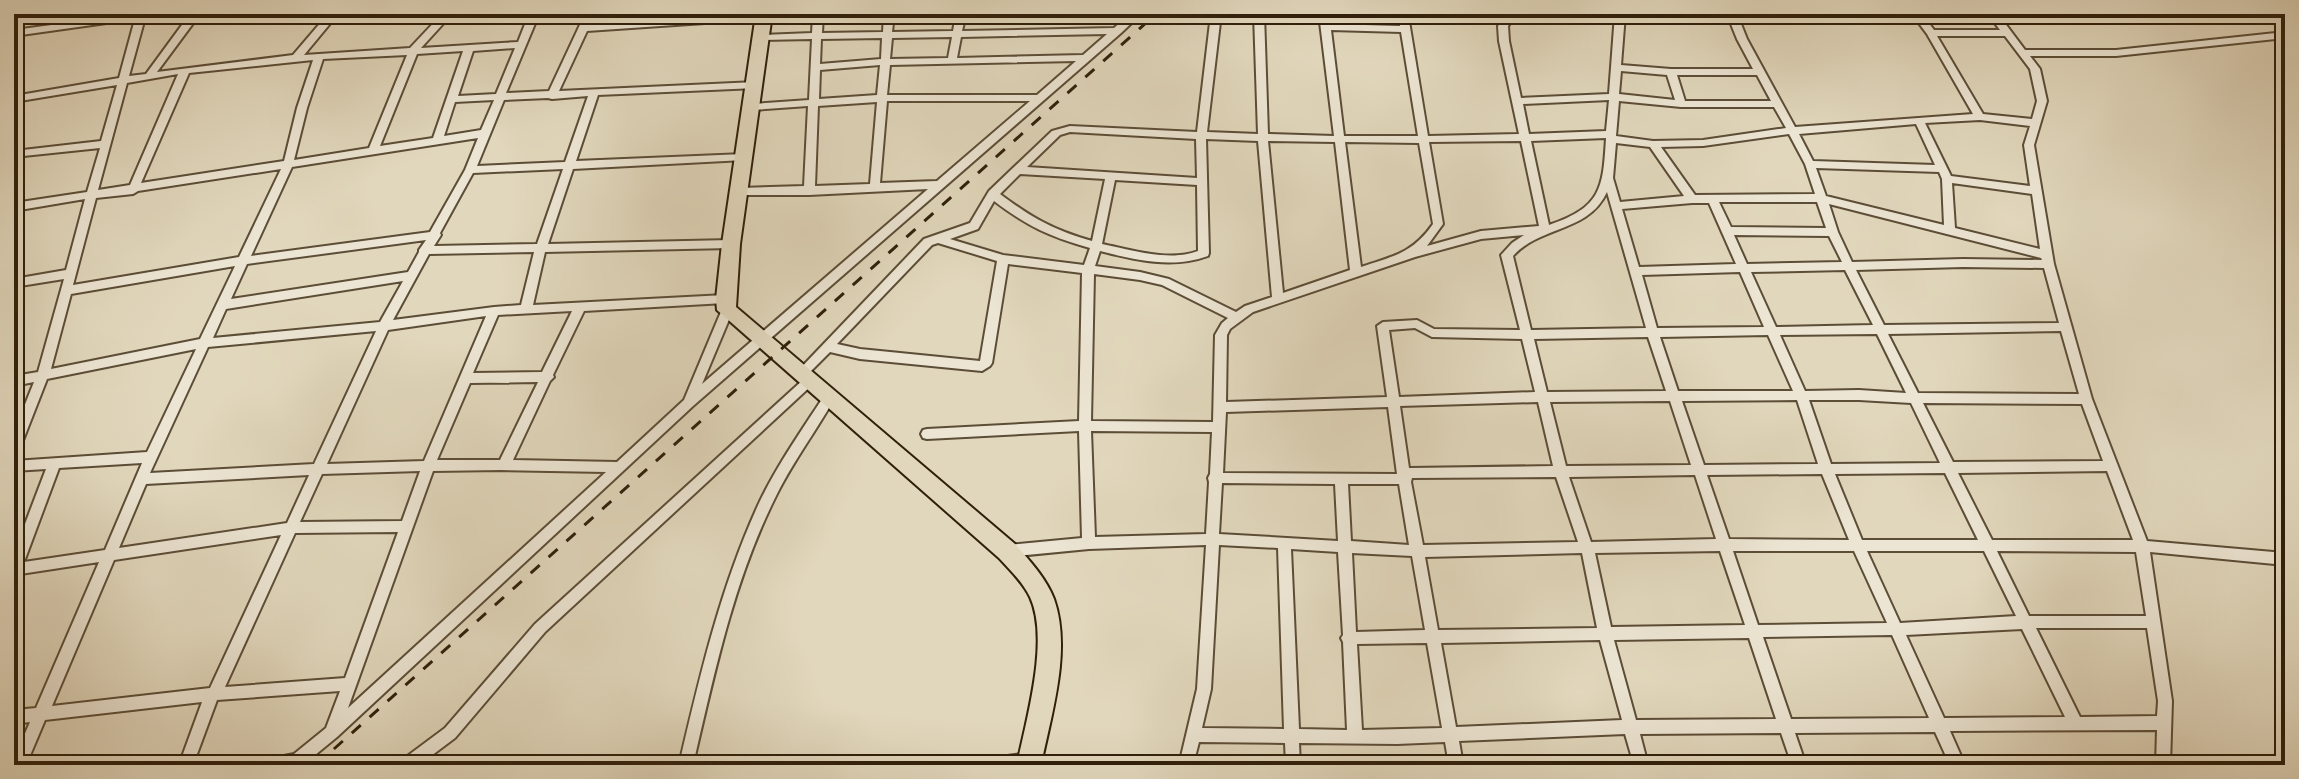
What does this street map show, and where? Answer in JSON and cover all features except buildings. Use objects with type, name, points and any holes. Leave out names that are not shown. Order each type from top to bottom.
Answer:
[{"type":"main road","points":[[764,15],[731,244],[726,305],[761,342],[1007,551],[1033,579],[1047,615],[1048,650],[1030,762]]},
{"type":"street","points":[[149,76],[195,14]]},
{"type":"street","points":[[296,58],[333,14]]},
{"type":"street","points":[[373,151],[413,51],[447,14]]},
{"type":"street","points":[[186,765],[213,695],[384,326],[470,170],[534,14]]},
{"type":"street","points":[[552,96],[590,14]]},
{"type":"street","points":[[809,191],[818,14]]},
{"type":"street","points":[[875,186],[889,14]]},
{"type":"street","points":[[952,60],[961,14]]},
{"type":"street","points":[[269,765],[294,763],[332,732],[689,403],[1136,14]]},
{"type":"street","points":[[993,194],[1043,229],[1094,245],[1134,255],[1191,260],[1204,253],[1201,137],[1216,14]]},
{"type":"street","points":[[1259,14],[1263,138],[1278,299]]},
{"type":"street","points":[[1324,14],[1356,271]]},
{"type":"street","points":[[1620,14],[1608,178],[1652,331],[1799,765]]},
{"type":"street","points":[[1732,14],[1790,131],[1810,164],[1820,198],[1849,266],[2075,722]]},
{"type":"street","points":[[1917,14],[1980,117]]},
{"type":"street","points":[[1993,14],[2035,69],[2042,101],[2029,145],[2048,260],[2086,399],[2142,546],[2165,701],[2163,765]]},
{"type":"street","points":[[14,33],[140,15],[89,198],[68,290],[43,375],[14,448]]},
{"type":"street","points":[[583,28],[764,15]]},
{"type":"street","points":[[1326,27],[1510,16]]},
{"type":"street","points":[[1510,16],[1503,26],[1504,41],[1548,228]]},
{"type":"street","points":[[1404,20],[1421,139],[1438,224],[1428,239],[1411,254]]},
{"type":"street","points":[[762,37],[1118,31]]},
{"type":"street","points":[[1931,33],[2007,33]]},
{"type":"street","points":[[2025,53],[2116,53],[2285,35]]},
{"type":"street","points":[[14,99],[185,70],[296,58],[520,45]]},
{"type":"street","points":[[437,141],[469,48]]},
{"type":"street","points":[[19,765],[151,457],[288,165],[319,56]]},
{"type":"street","points":[[815,67],[886,62],[1085,58]]},
{"type":"street","points":[[1615,68],[1671,72],[1761,72]]},
{"type":"street","points":[[133,190],[185,70]]},
{"type":"street","points":[[1671,72],[1681,104]]},
{"type":"street","points":[[451,99],[756,85]]},
{"type":"street","points":[[526,309],[541,247],[594,94]]},
{"type":"street","points":[[1516,101],[1613,97],[1681,104],[1779,104]]},
{"type":"street","points":[[752,107],[882,98],[1039,98]]},
{"type":"street","points":[[407,765],[450,733],[540,628],[804,378],[828,347],[928,242],[974,226],[993,194],[1056,133],[1070,129],[1263,138],[1611,136],[1653,144],[1703,143],[1790,131],[1980,117],[2034,123]]},
{"type":"street","points":[[1919,121],[1944,174],[1950,230]]},
{"type":"street","points":[[14,207],[89,198],[486,133]]},
{"type":"street","points":[[14,154],[104,144]]},
{"type":"street","points":[[1653,144],[1692,199]]},
{"type":"street","points":[[470,170],[744,157]]},
{"type":"street","points":[[1810,164],[1944,174],[2037,191]]},
{"type":"street","points":[[1017,170],[1202,182]]},
{"type":"street","points":[[1089,543],[1085,426],[1088,271],[1101,230],[1111,176]]},
{"type":"street","points":[[1608,178],[1595,206],[1575,219],[1519,243],[1507,255],[1561,472],[1587,548],[1605,633],[1641,765]]},
{"type":"street","points":[[739,192],[939,185]]},
{"type":"street","points":[[1616,206],[1712,198],[1820,198],[1950,230],[2048,260]]},
{"type":"street","points":[[1712,198],[1801,395],[1826,468],[1858,545],[1958,765]]},
{"type":"street","points":[[1186,765],[1204,689],[1214,539],[1221,335],[1236,317],[1356,271],[1481,235],[1548,228]]},
{"type":"street","points":[[1728,231],[1833,232]]},
{"type":"street","points":[[68,290],[242,261],[436,235]]},
{"type":"street","points":[[938,239],[1003,259],[1140,276],[1165,282],[1236,317]]},
{"type":"street","points":[[424,250],[731,244]]},
{"type":"street","points":[[828,347],[860,354],[982,366],[986,363],[1003,259]]},
{"type":"street","points":[[1635,271],[2048,260]]},
{"type":"street","points":[[14,283],[72,273]]},
{"type":"street","points":[[222,305],[410,276]]},
{"type":"street","points":[[14,381],[204,343],[384,326],[494,311],[580,306],[726,305],[689,403]]},
{"type":"street","points":[[505,463],[580,306]]},
{"type":"street","points":[[332,732],[429,464],[494,311]]},
{"type":"street","points":[[1456,765],[1404,476],[1383,326],[1417,324],[1432,333],[1773,333],[2065,327]]},
{"type":"street","points":[[465,378],[548,377]]},
{"type":"street","points":[[1220,407],[1542,397],[1801,395],[2086,399]]},
{"type":"street","points":[[686,765],[727,599],[768,498],[828,399]]},
{"type":"street","points":[[927,434],[1085,426],[1218,427]]},
{"type":"street","points":[[14,466],[151,457]]},
{"type":"street","points":[[142,479],[429,464],[621,467]]},
{"type":"street","points":[[14,568],[54,465]]},
{"type":"street","points":[[1214,478],[1341,479],[1561,472],[2112,466]]},
{"type":"street","points":[[1341,479],[1355,736]]},
{"type":"street","points":[[14,568],[289,528],[407,526]]},
{"type":"street","points":[[1007,551],[1089,543],[1214,539],[1417,551],[1724,545],[2142,546],[2285,559]]},
{"type":"street","points":[[1284,544],[1293,765]]},
{"type":"street","points":[[1348,638],[1897,629],[2028,622],[2154,622]]},
{"type":"street","points":[[14,717],[347,684]]},
{"type":"street","points":[[1194,735],[1355,736],[1630,727],[2164,723]]},
{"type":"street","points":[[993,765],[1030,762]]},
{"type":"railway","points":[[316,765],[1156,14]]}]
